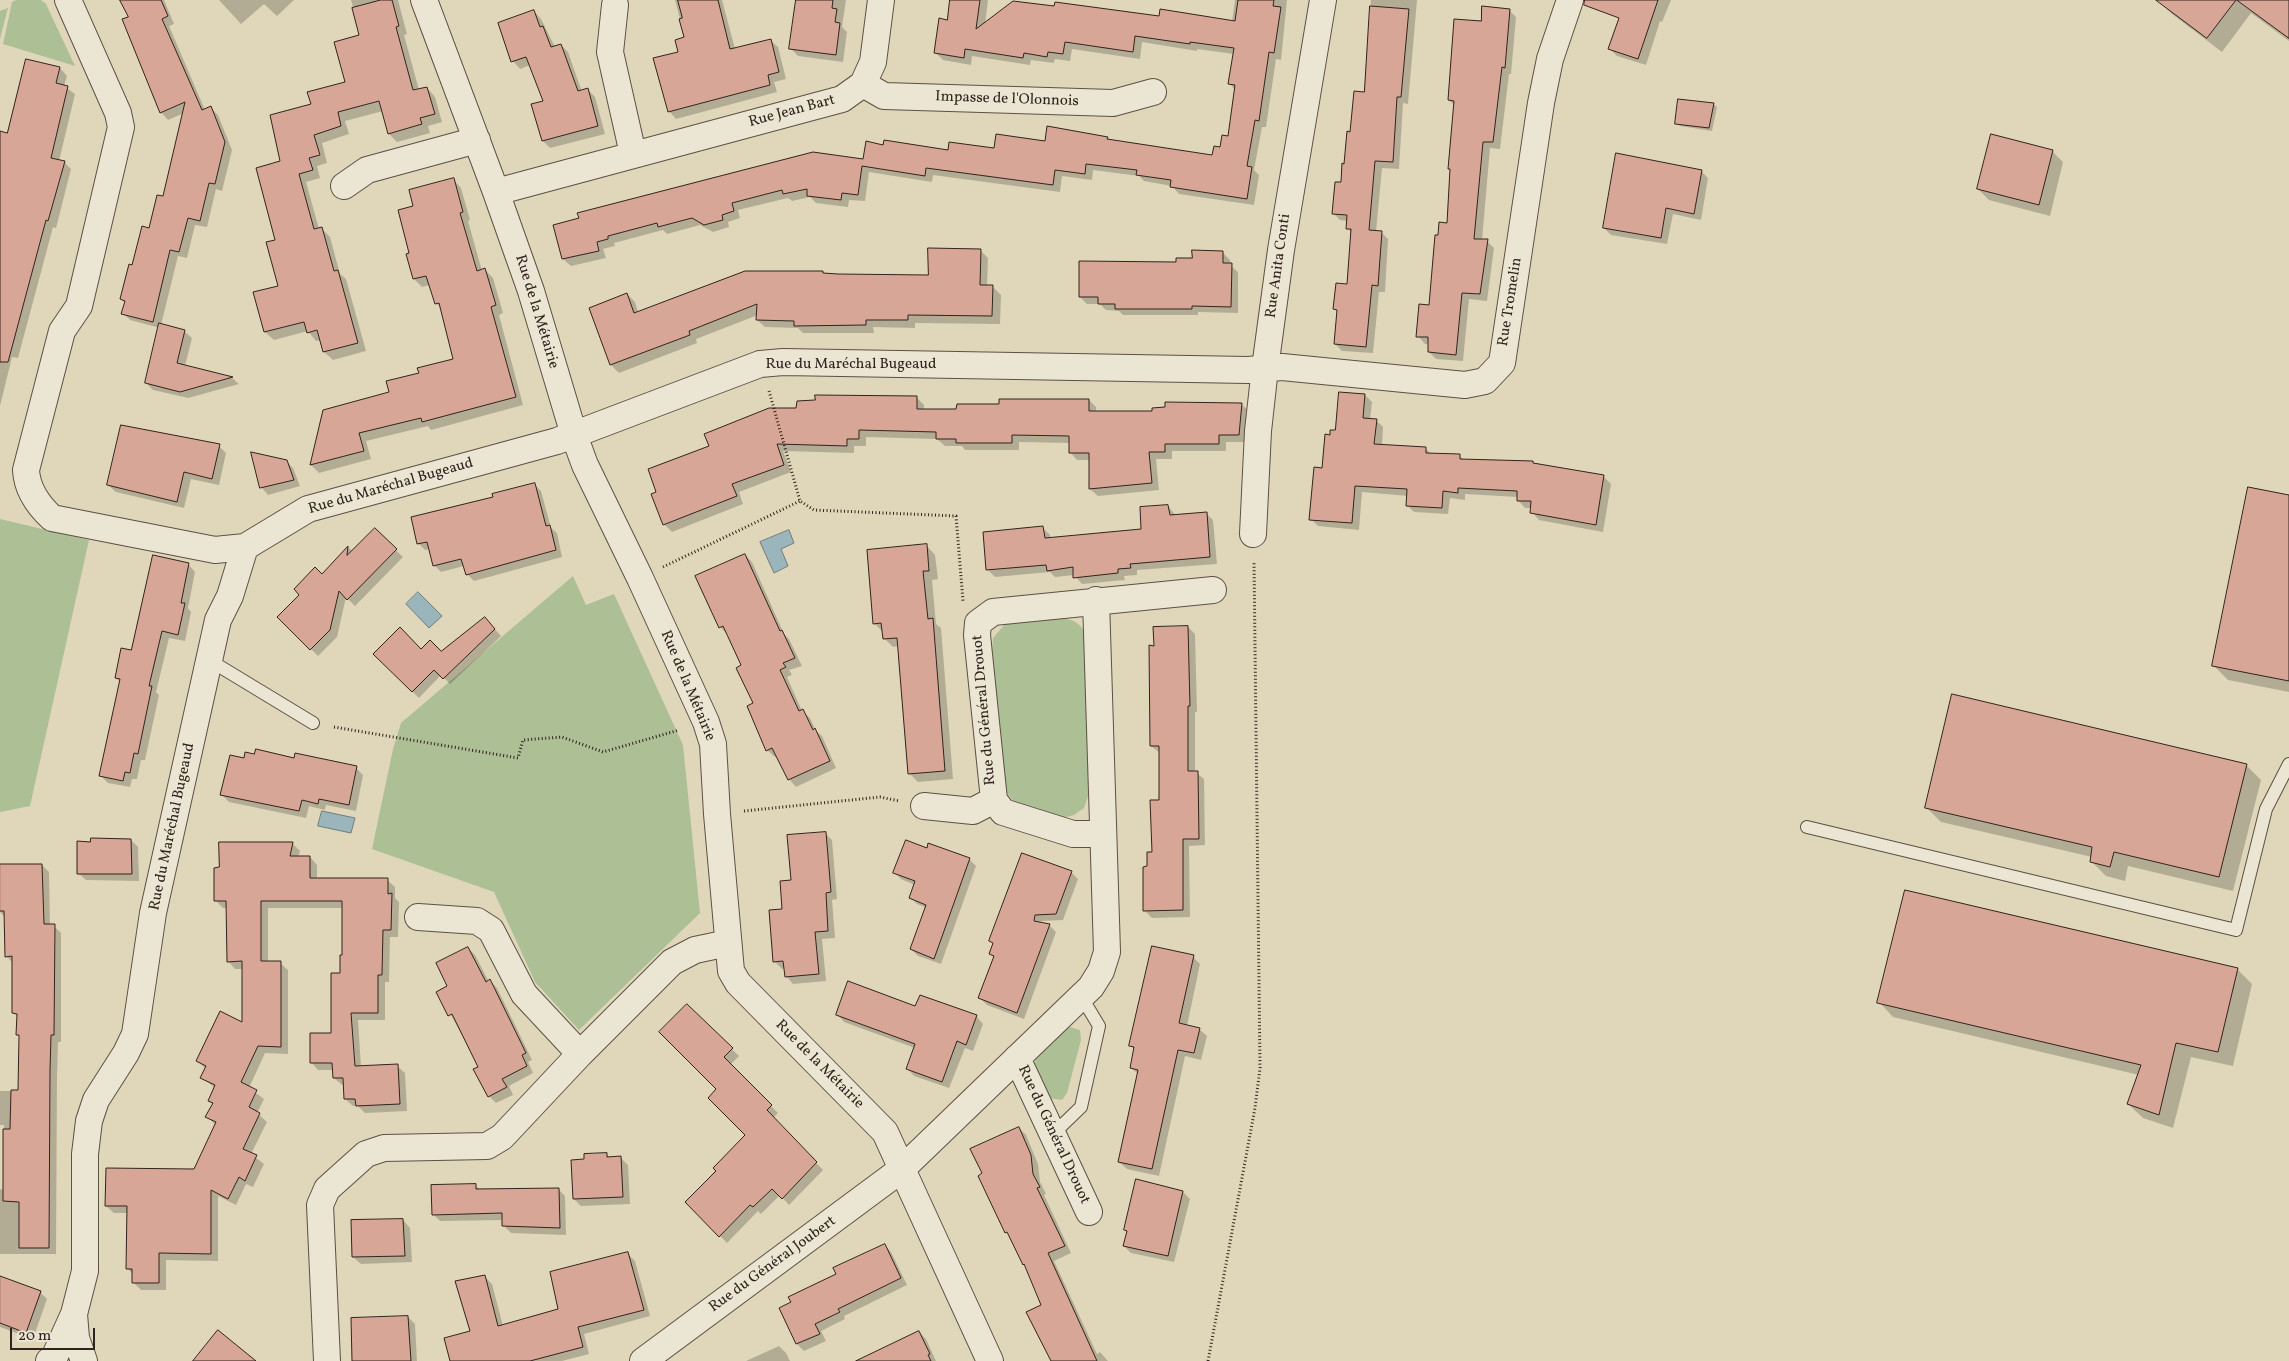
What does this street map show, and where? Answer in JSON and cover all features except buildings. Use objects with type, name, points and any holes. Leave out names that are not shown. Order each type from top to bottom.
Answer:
[{"type":"street","points":[[68,0],[118,113],[121,127],[79,306],[62,331],[26,470],[27,484],[42,508],[52,518],[215,550],[245,547]]},
{"type":"street","name":"Rue de la Métairie","points":[[424,0],[531,291],[574,435],[585,465],[640,578],[706,722],[713,744],[717,814],[731,971],[738,984],[884,1132],[990,1361]]},
{"type":"street","points":[[863,84],[873,62],[881,0]]},
{"type":"street","name":"Rue Anita Conti","points":[[1253,534],[1258,431],[1265,368],[1281,250],[1323,0]]},
{"type":"street","name":"Rue Tromelin","points":[[1265,368],[1282,366],[1465,385],[1485,381],[1502,363],[1541,103],[1550,59],[1570,0]]},
{"type":"street","points":[[615,5],[610,52],[633,154]]},
{"type":"street","name":"Impasse de l'Olonnois","points":[[863,84],[884,96],[1112,103],[1153,92]]},
{"type":"street","name":"Rue Jean Bart","points":[[496,192],[842,99],[863,84]]},
{"type":"street","points":[[344,186],[367,170],[477,140]]},
{"type":"street","name":"Rue du Maréchal Bugeaud","points":[[50,1361],[54,1358],[74,1314],[85,1271],[85,1154],[90,1121],[96,1100],[126,1053],[135,1034],[153,913],[218,620],[230,596],[245,547],[308,509],[574,435],[760,364],[782,362],[1248,370],[1265,368]]},
{"type":"street","name":"Rue du Général Drouot","points":[[1103,834],[1073,834],[1003,812],[994,800],[977,635],[978,623],[993,612],[1096,600],[1213,590]]},
{"type":"street","name":"Rue du Général Drouot","points":[[902,1169],[1091,987],[1101,971],[1107,952],[1096,600]]},
{"type":"street","name":"Rue du Général Drouot","points":[[924,806],[973,811],[994,800]]},
{"type":"street","points":[[418,917],[477,921],[491,930],[524,994],[580,1054]]},
{"type":"street","points":[[327,1361],[320,1205],[327,1189],[366,1154],[384,1148],[487,1146],[502,1137],[580,1054],[672,962],[696,950],[728,943]]},
{"type":"street","name":"Rue du Général Drouot","points":[[1017,1058],[1089,1212]]},
{"type":"street","name":"Rue du Général Joubert","points":[[643,1361],[902,1169]]},
{"type":"street","name":"Rue du Maréchal Bugeaud","points":[[74,1314],[76,1338],[84,1361]]},
{"type":"lane","points":[[210,660],[314,723]]},
{"type":"lane","points":[[1807,827],[2236,930],[2266,809],[2289,764]]},
{"type":"lane","points":[[1053,1134],[1081,1107],[1099,1026],[1081,996]]},
{"type":"path","points":[[760,364],[800,501],[814,510],[956,516],[964,608],[978,623]]},
{"type":"path","points":[[640,578],[800,501]]},
{"type":"path","points":[[1208,1361],[1255,1108],[1260,1068],[1253,534]]},
{"type":"path","points":[[314,723],[396,739],[518,758],[523,740],[562,737],[603,752],[706,722]]},
{"type":"path","points":[[717,814],[880,797],[924,806]]},
{"type":"green space","points":[[16,0],[41,0],[46,4],[75,66],[3,44],[12,2]]},
{"type":"green space","points":[[8,8],[0,39],[0,11]]},
{"type":"green space","points":[[0,519],[89,540],[30,806],[0,812]]},
{"type":"green space","points":[[573,576],[586,605],[614,594],[683,745],[700,913],[579,1030],[535,982],[494,892],[372,849],[393,749],[401,723]]},
{"type":"green space","points":[[1060,618],[1077,623],[1088,636],[1091,788],[1084,808],[1074,815],[1059,819],[1014,802],[1007,793],[1003,777],[992,655],[993,638],[1005,624]]},
{"type":"green space","points":[[1070,1027],[1080,1030],[1081,1040],[1067,1093],[1062,1100],[1048,1098],[1034,1067],[1036,1059],[1065,1029]]},
{"type":"water","points":[[789,530],[794,543],[781,549],[788,566],[774,573],[760,542]]},
{"type":"water","points":[[418,592],[442,616],[429,628],[406,604]]},
{"type":"water","points":[[322,811],[355,818],[351,833],[318,826]]}]
